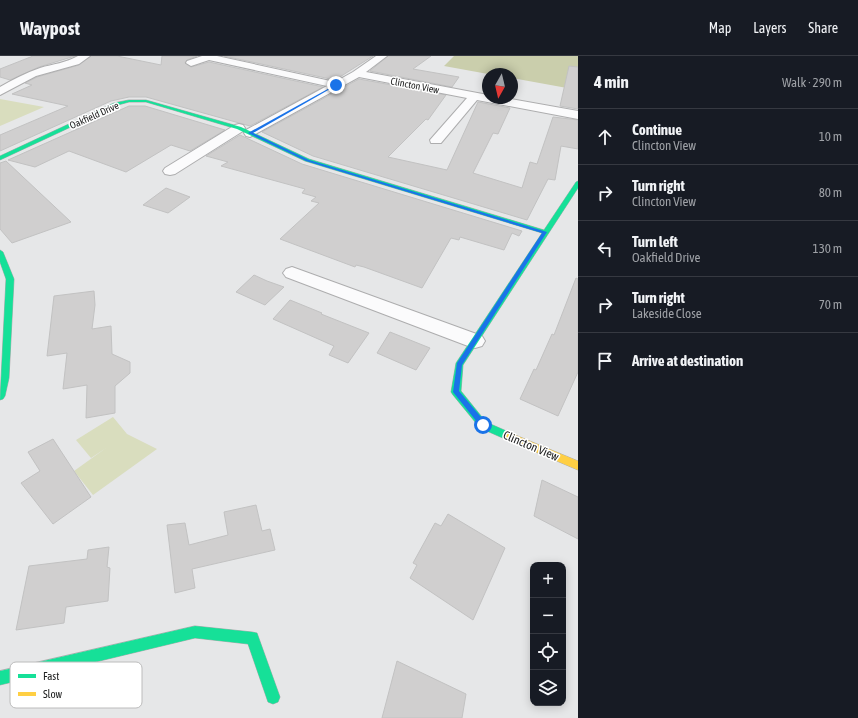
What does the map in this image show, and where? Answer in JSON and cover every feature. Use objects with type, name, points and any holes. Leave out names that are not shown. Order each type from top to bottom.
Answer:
[{"type":"street","points":[[0,92],[44,70],[76,62],[85,56]]},
{"type":"street","points":[[170,171],[244,130],[357,74],[382,56]]},
{"type":"street","points":[[191,63],[208,57],[336,85]]},
{"type":"street","name":"Clincton View","points":[[357,74],[578,115]]},
{"type":"street","points":[[436,140],[474,96]]},
{"type":"street","name":"Oakfield Drive","points":[[0,158],[116,104],[129,101],[146,101],[244,130],[307,160],[545,232]]},
{"type":"street","name":"Clincton View","points":[[578,184],[545,232],[459,365],[456,392],[483,425],[578,466]]},
{"type":"street","points":[[0,252],[10,279],[5,378],[0,396]]},
{"type":"street","points":[[292,273],[474,341]]},
{"type":"street","points":[[68,662],[195,632],[252,638],[273,697]]},
{"type":"street","points":[[0,678],[10,676]]},
{"type":"green space","points":[[454,56],[578,56],[578,90],[518,79],[518,68],[482,68],[482,73],[444,66]]},
{"type":"green space","points":[[0,99],[44,107],[0,126]]},
{"type":"green space","points":[[113,417],[127,434],[157,449],[93,495],[74,471],[106,448],[91,458],[76,440]]},
{"type":"building","points":[[33,56],[75,56],[39,67],[10,80],[0,77],[0,69]]},
{"type":"building","points":[[91,56],[117,56],[161,65],[162,56],[197,56],[187,60],[185,63],[191,67],[209,62],[323,87],[250,126],[146,97],[129,97],[111,101],[0,151],[0,135],[68,106],[12,94],[32,85],[25,83],[37,77],[79,65]]},
{"type":"building","points":[[224,56],[373,56],[335,80]]},
{"type":"building","points":[[388,56],[431,56],[413,69],[459,77],[452,87],[370,71]]},
{"type":"building","points":[[569,66],[578,67],[578,109],[560,106]]},
{"type":"building","points":[[359,79],[446,95],[428,120],[426,119],[388,157],[447,170],[478,102],[482,104],[510,108],[498,134],[493,133],[473,173],[522,188],[530,162],[537,164],[553,117],[578,120],[578,149],[561,146],[555,180],[548,179],[527,220],[313,156],[262,132]]},
{"type":"building","points":[[129,106],[145,106],[225,130],[190,151],[171,145],[126,172],[69,151],[35,167],[8,160]]},
{"type":"building","points":[[240,135],[302,164],[522,231],[519,236],[512,233],[504,250],[460,237],[459,240],[451,238],[422,288],[364,267],[356,265],[355,267],[280,239],[319,203],[311,201],[316,197],[302,193],[305,189],[221,166],[228,162],[206,156]]},
{"type":"building","points":[[6,161],[71,222],[12,243],[0,229],[0,163]]},
{"type":"building","points":[[166,188],[190,197],[168,213],[143,205]]},
{"type":"building","points":[[254,275],[284,287],[265,305],[236,292]]},
{"type":"building","points":[[576,278],[578,279],[578,372],[558,416],[520,399],[534,369],[536,370],[552,334],[554,335]]},
{"type":"building","points":[[94,291],[95,305],[92,329],[111,326],[112,354],[130,362],[130,373],[115,386],[115,413],[86,418],[87,385],[63,389],[67,353],[47,356],[54,296]]},
{"type":"building","points":[[290,300],[369,333],[348,363],[329,355],[334,346],[273,319]]},
{"type":"building","points":[[390,332],[430,348],[416,370],[377,353]]},
{"type":"building","points":[[53,439],[91,497],[53,524],[21,483],[40,471],[28,452]]},
{"type":"building","points":[[542,480],[578,497],[578,539],[534,516]]},
{"type":"building","points":[[256,505],[262,531],[270,529],[275,550],[192,569],[195,588],[175,593],[167,525],[185,523],[189,545],[228,535],[224,512]]},
{"type":"building","points":[[448,514],[505,548],[473,620],[410,578],[417,565],[413,563],[435,523],[441,526]]},
{"type":"building","points":[[109,547],[107,567],[110,568],[108,601],[66,607],[64,623],[16,630],[29,566],[87,559],[88,550]]},
{"type":"building","points":[[397,661],[466,694],[462,718],[382,718]]},
{"type":"traffic: fast","points":[[0,158],[116,104],[129,101],[146,101],[239,128],[307,160],[545,232]]},
{"type":"traffic: fast","points":[[508,436],[483,425],[456,392],[459,365],[578,183]]},
{"type":"traffic: fast","points":[[0,252],[10,279],[5,378],[0,396]]},
{"type":"traffic: fast","points":[[68,662],[195,632],[252,638],[273,697]]},
{"type":"traffic: fast","points":[[0,678],[10,676]]},
{"type":"traffic: slow","points":[[508,436],[578,466]]},
{"type":"route","points":[[336,85],[250,133],[307,160],[545,232],[459,365],[456,392],[483,425]]}]
